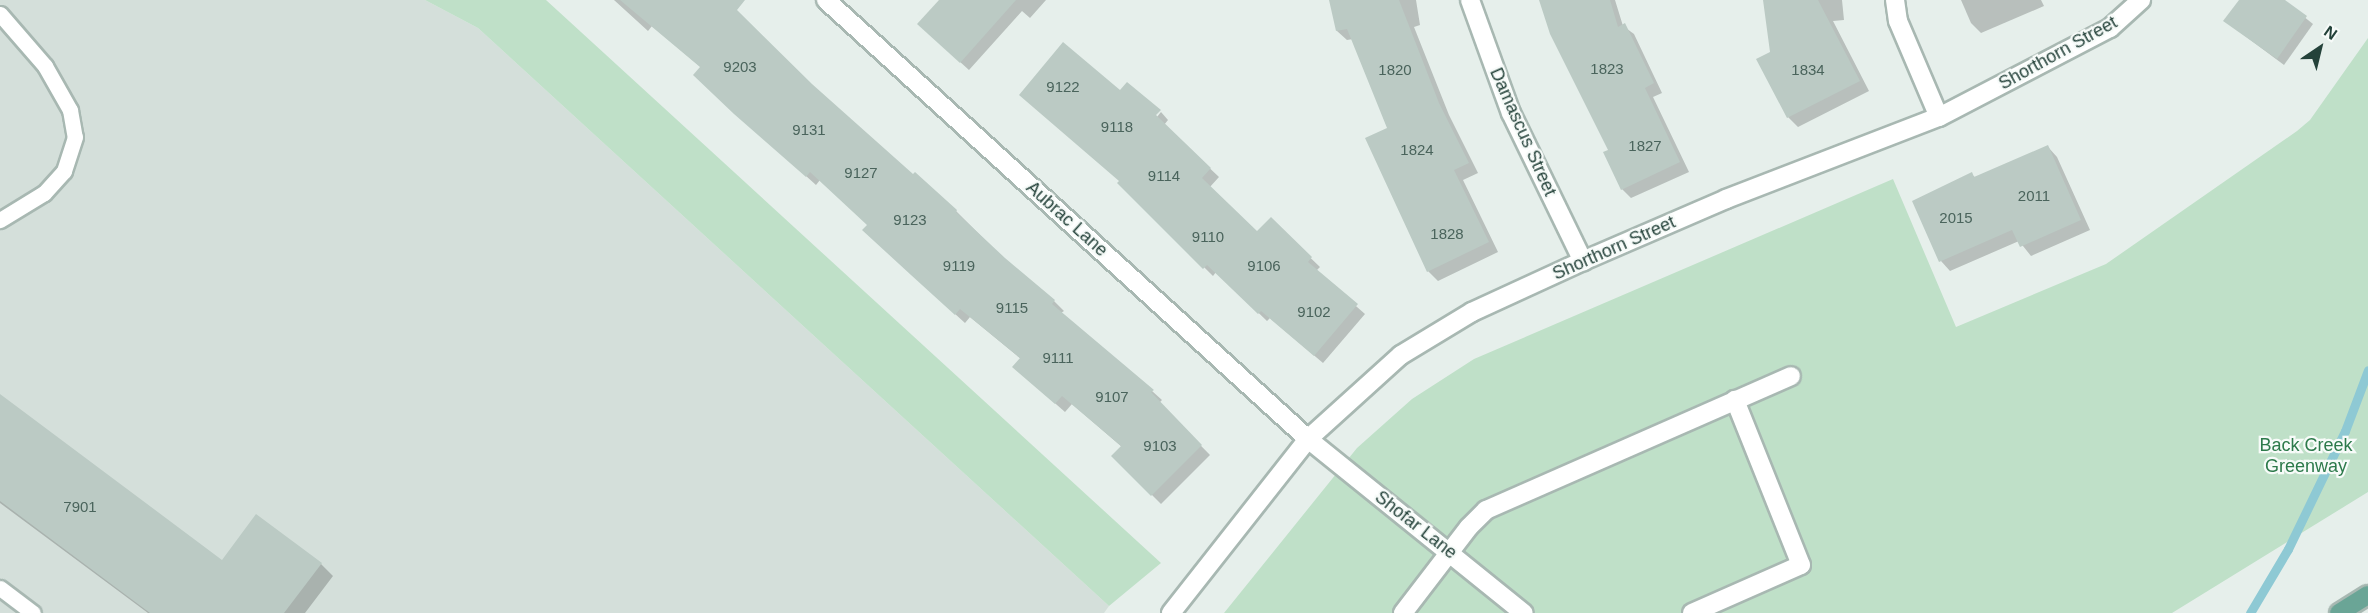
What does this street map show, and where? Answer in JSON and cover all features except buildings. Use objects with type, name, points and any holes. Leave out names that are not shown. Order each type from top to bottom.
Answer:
[{"type":"main road","points":[[2339,613],[2368,595]]},
{"type":"street","name":"Aubrac Lane","points":[[826,0],[846,7],[1308,439]]},
{"type":"street","name":"Damascus Street","points":[[1470,0],[1511,113],[1583,261]]},
{"type":"street","points":[[1895,0],[1898,21],[1939,117]]},
{"type":"street","name":"Shorthorn Street","points":[[1171,613],[1308,439],[1401,355],[1472,312],[1583,261],[1726,199],[1939,117],[2110,28],[2141,0]]},
{"type":"street","points":[[1403,613],[1469,527],[1486,510],[1791,376]]},
{"type":"street","points":[[1692,613],[1801,565],[1735,400]]},
{"type":"street","name":"Shofar Lane","points":[[1308,439],[1524,613]]},
{"type":"lane","points":[[0,14],[45,66],[70,110],[75,137],[64,171],[44,193],[0,220]]},
{"type":"lane","points":[[0,588],[33,613]]},
{"type":"shaded area","points":[[0,0],[425,0],[478,28],[1109,606],[1104,613],[0,613]]},
{"type":"green space","points":[[425,0],[546,0],[1161,563],[1109,606],[478,28]]},
{"type":"green space","name":"Back Creek Greenway","points":[[2368,38],[2368,492],[2172,613],[1224,613],[1357,448],[1412,399],[1474,359],[1893,179],[1956,327],[2106,264],[2297,131],[2310,120]]},
{"type":"waterway","points":[[2250,613],[2288,549],[2345,431],[2368,370]]}]
